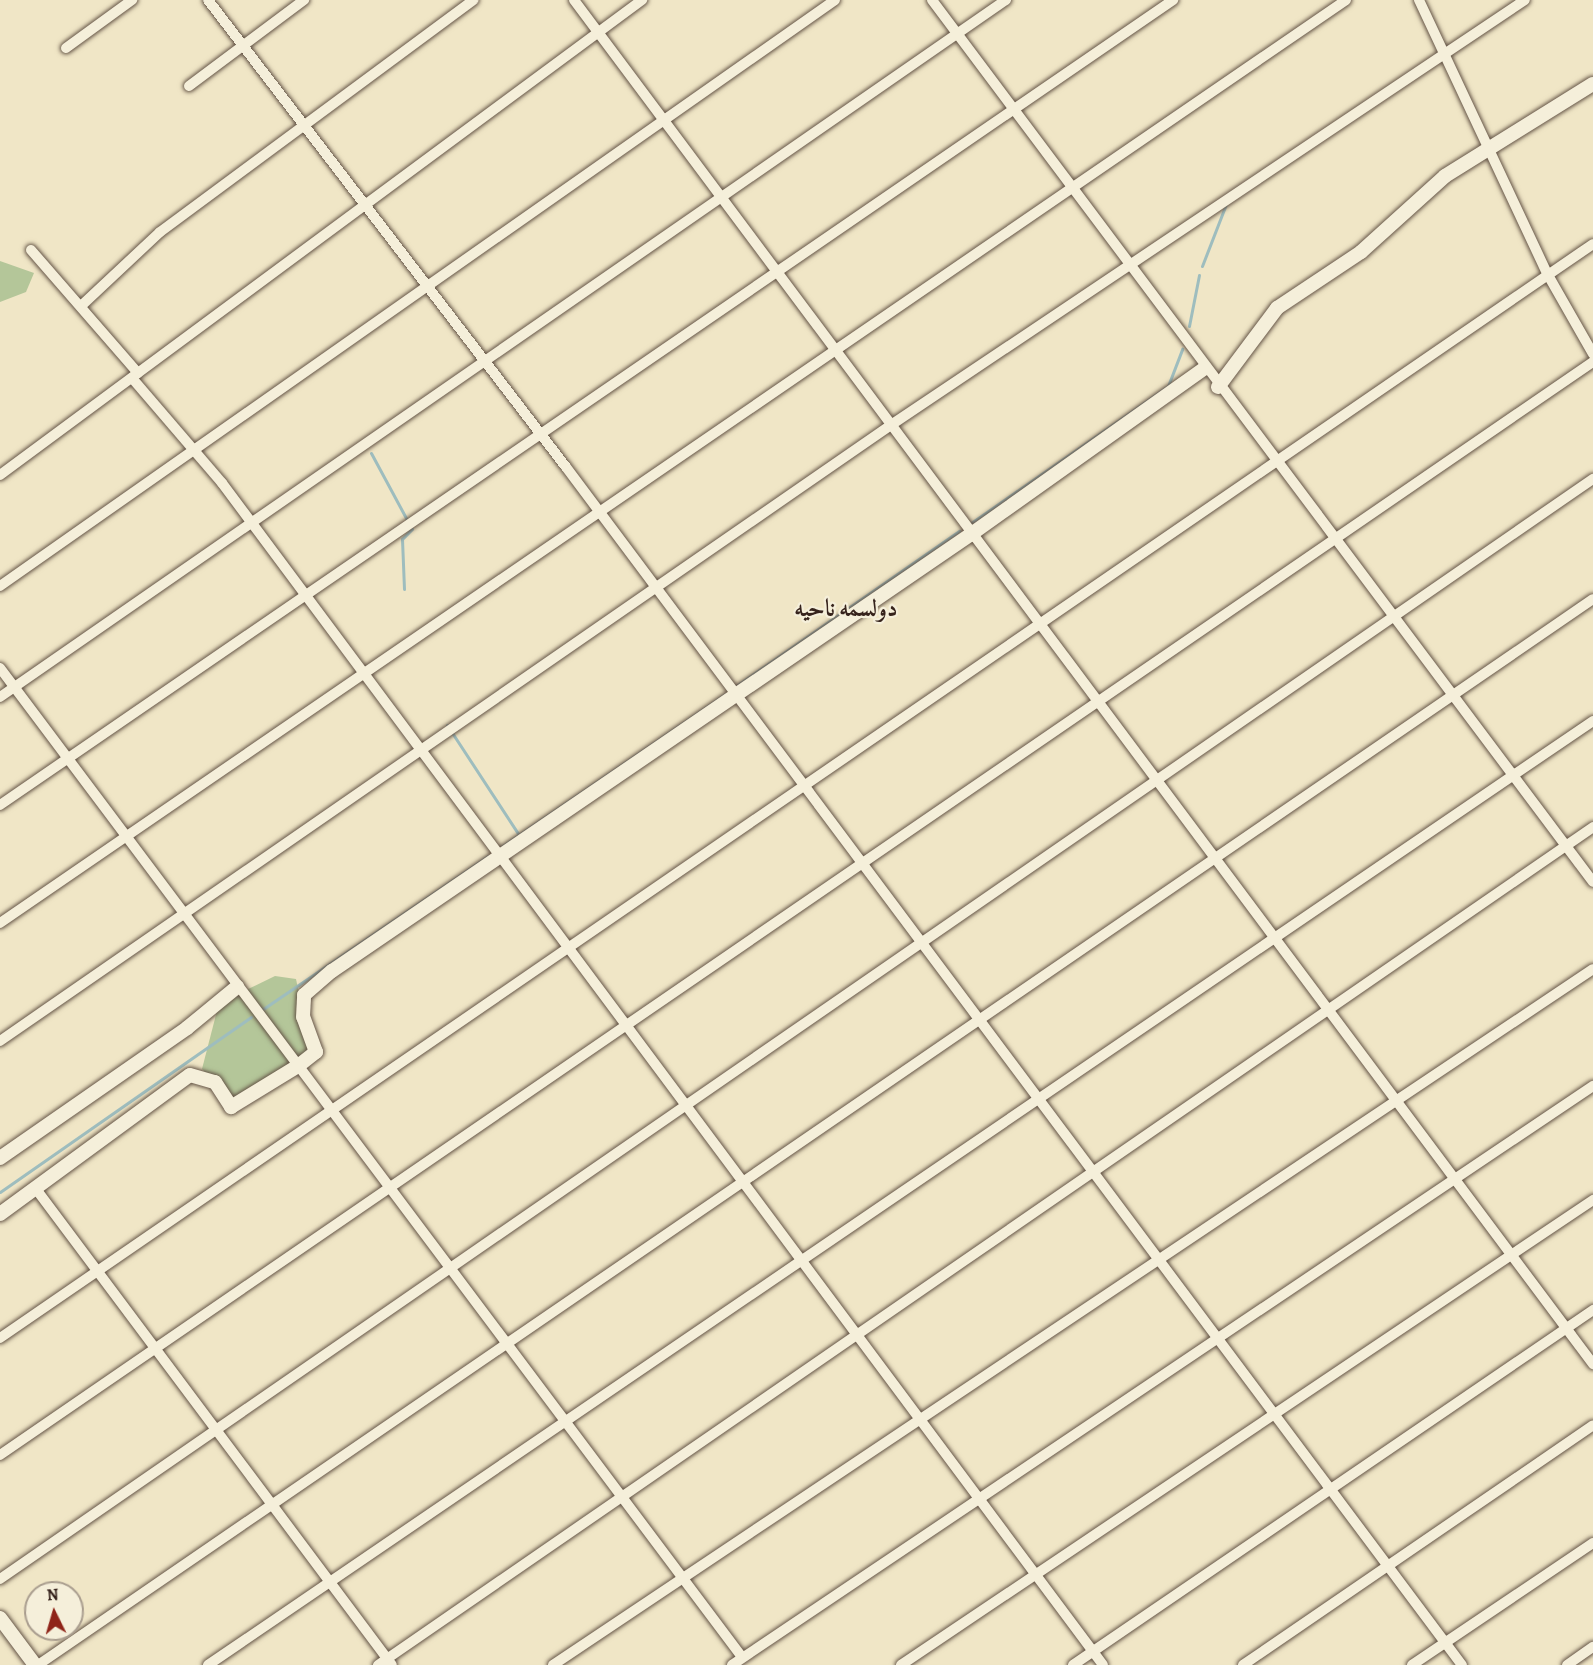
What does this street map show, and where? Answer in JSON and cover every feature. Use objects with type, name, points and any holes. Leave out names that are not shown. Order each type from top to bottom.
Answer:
[{"type":"street","points":[[66,48],[132,0]]},
{"type":"street","points":[[208,0],[362,207],[540,434],[1462,1665]]},
{"type":"street","points":[[189,86],[304,0]]},
{"type":"street","points":[[81,306],[160,232],[473,0]]},
{"type":"street","points":[[574,0],[600,32],[775,274],[891,425],[1095,703],[1593,1364]]},
{"type":"street","points":[[0,475],[642,0]]},
{"type":"street","points":[[0,586],[193,455],[662,117],[835,0]]},
{"type":"street","points":[[932,0],[1131,263],[1218,387],[1278,460],[1593,882]]},
{"type":"street","points":[[0,697],[252,525],[482,360],[718,196],[1006,0]]},
{"type":"street","points":[[0,806],[1173,0]]},
{"type":"street","points":[[0,922],[1346,0]]},
{"type":"street","points":[[1419,0],[1442,56],[1492,151],[1548,274],[1593,354]]},
{"type":"street","points":[[0,1041],[656,590],[891,425],[1525,0]]},
{"type":"street","points":[[1218,387],[1276,308],[1361,252],[1445,176],[1492,151],[1593,84]]},
{"type":"street","points":[[0,1338],[1593,244]]},
{"type":"street","points":[[31,250],[81,306],[193,455],[222,483],[799,1261],[1103,1665]]},
{"type":"street","points":[[0,1455],[1593,362]]},
{"type":"street","points":[[0,1214],[190,1076],[215,1082],[231,1107],[298,1066],[316,1052],[303,1017],[304,994],[499,857],[970,535],[1205,368]]},
{"type":"street","points":[[0,1580],[1156,783],[1593,478]]},
{"type":"street","points":[[0,1618],[36,1665],[1593,599]]},
{"type":"street","points":[[0,668],[564,1421],[686,1576],[742,1657]]},
{"type":"street","points":[[208,1665],[1512,774],[1593,721]]},
{"type":"street","points":[[36,1190],[330,1582],[386,1663],[1326,1009],[1593,827]]},
{"type":"street","points":[[553,1665],[1159,1262],[1593,969]]},
{"type":"street","points":[[2,1151],[187,1028],[237,987]]},
{"type":"street","points":[[732,1665],[1216,1337],[1593,1086]]},
{"type":"street","points":[[901,1665],[1593,1200]]},
{"type":"street","points":[[1073,1665],[1593,1310]]},
{"type":"street","points":[[1243,1665],[1593,1425]]},
{"type":"street","points":[[1412,1665],[1593,1543]]},
{"type":"street","points":[[1567,1665],[1593,1647]]},
{"type":"green space","points":[[0,261],[34,273],[26,292],[0,302]]},
{"type":"green space","points":[[275,976],[296,979],[311,1051],[232,1100],[202,1069],[219,1003]]},
{"type":"waterway","points":[[1202,266],[1226,204]]},
{"type":"waterway","points":[[1189,326],[1199,275]]},
{"type":"waterway","points":[[971,523],[1168,386],[1182,349]]},
{"type":"waterway","points":[[371,453],[412,529],[402,539],[404,589]]},
{"type":"waterway","points":[[736,686],[959,531]]},
{"type":"waterway","points":[[501,847],[725,694]]},
{"type":"waterway","points":[[447,725],[519,835]]},
{"type":"waterway","points":[[263,1009],[488,856]]},
{"type":"waterway","points":[[0,1192],[251,1017]]},
{"type":"district","name":"دولسمه ناحیه","points":[[846,609]]}]
